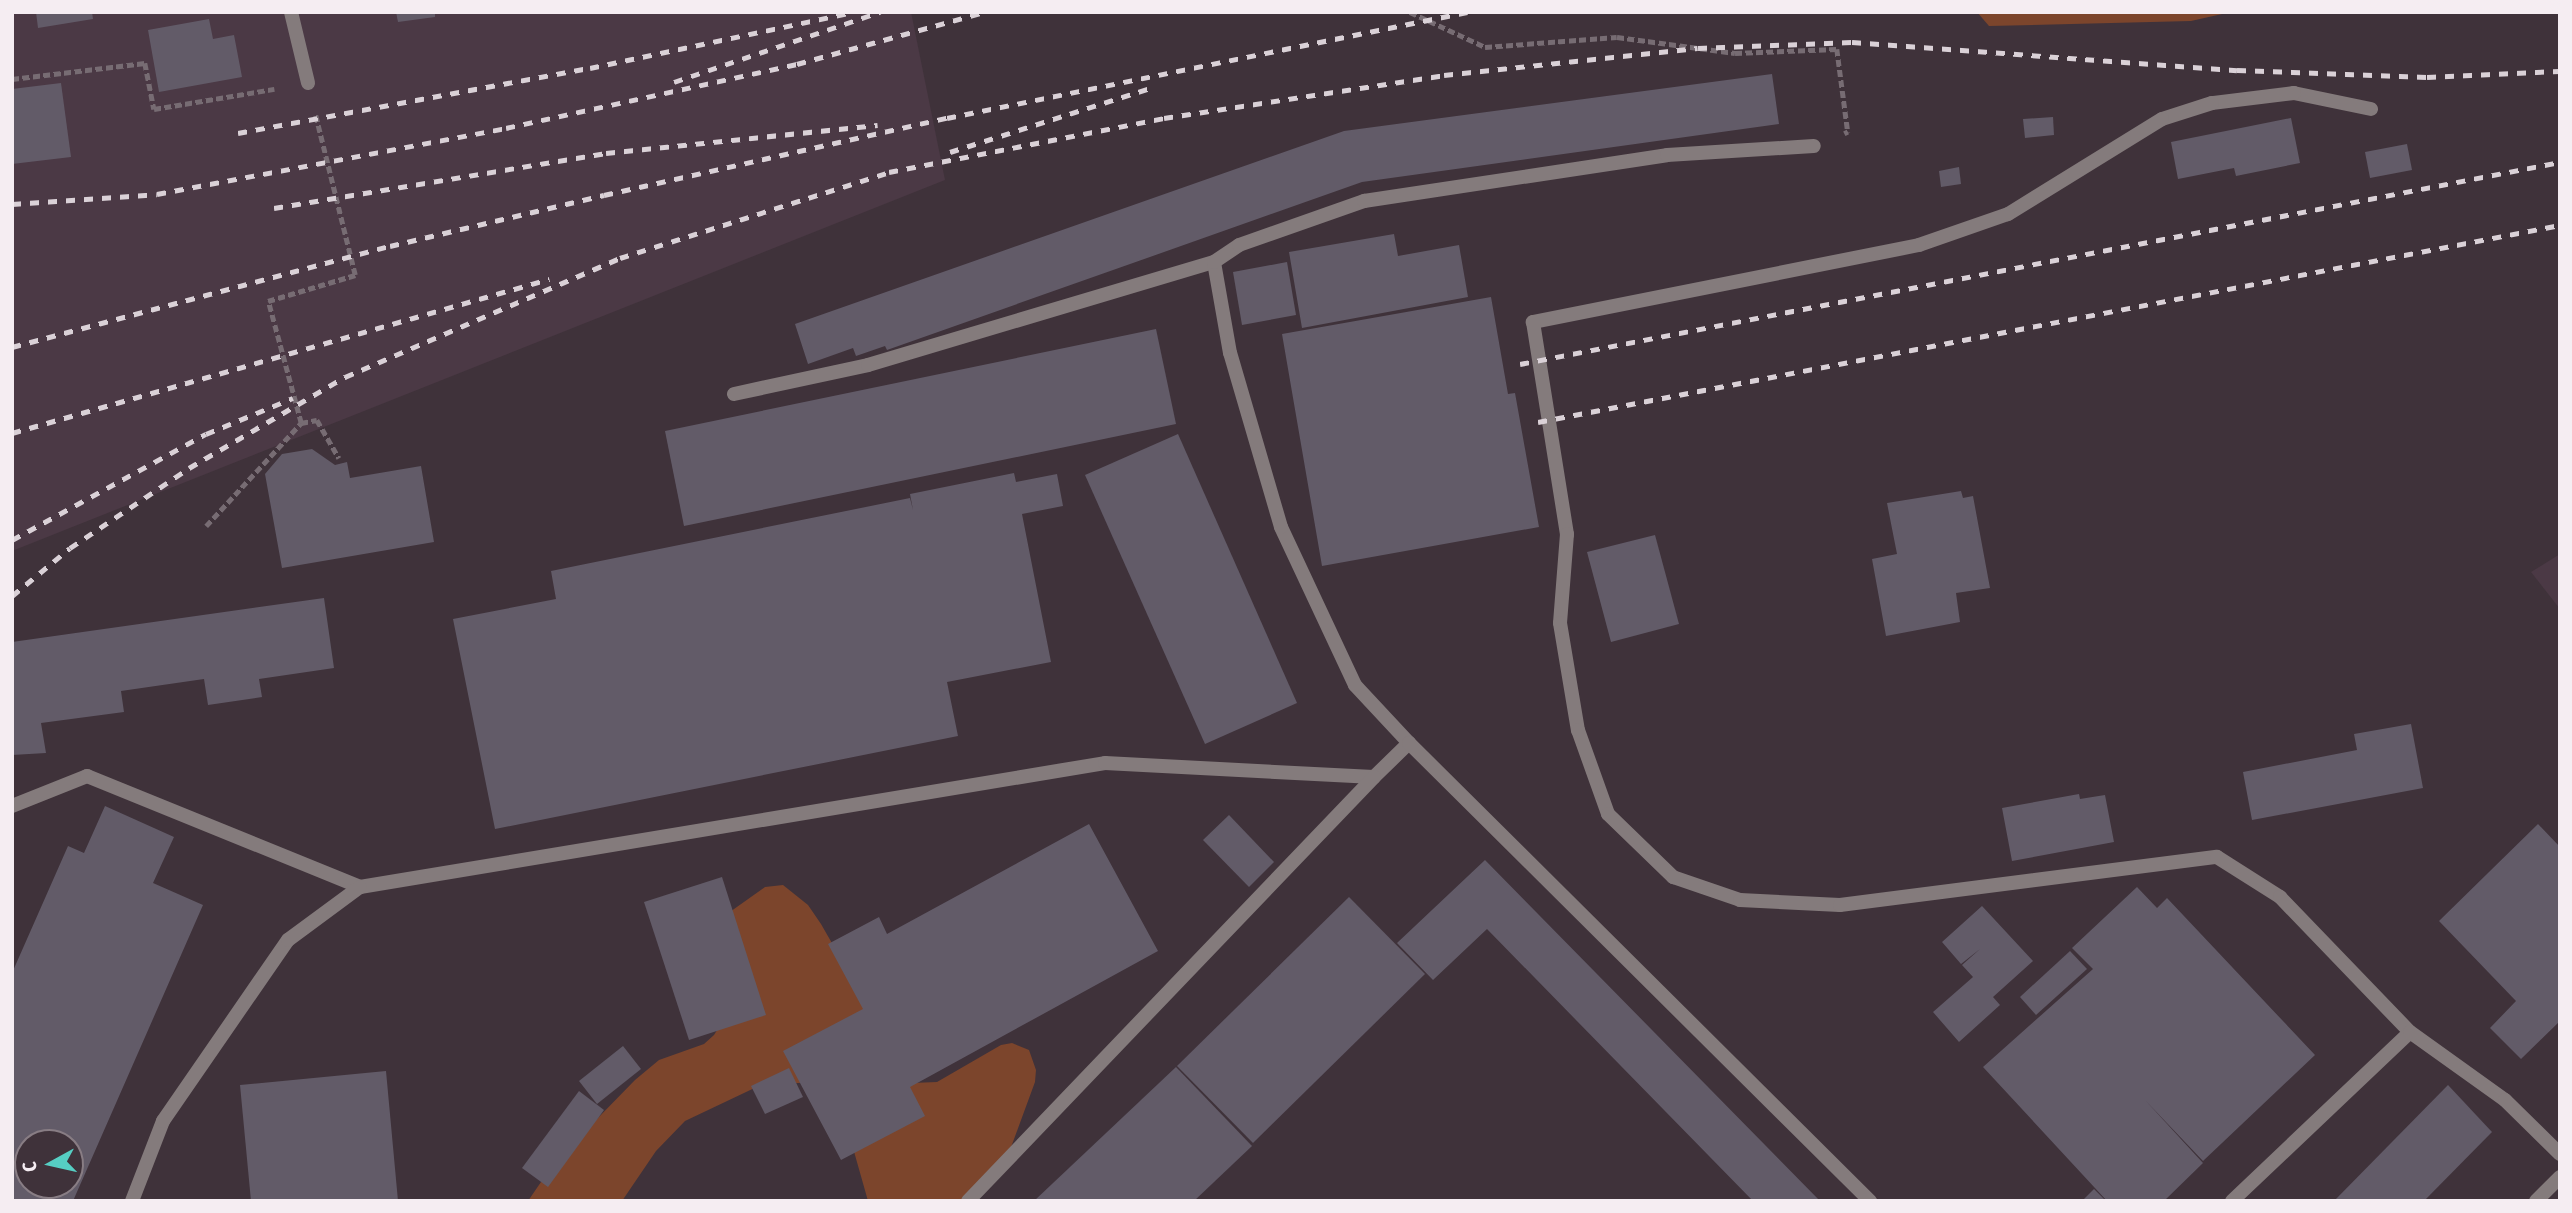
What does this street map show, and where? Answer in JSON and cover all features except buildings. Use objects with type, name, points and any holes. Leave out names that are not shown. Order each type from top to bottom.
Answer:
[{"type":"street","points":[[291,12],[308,83]]},
{"type":"street","points":[[2371,109],[2294,93],[2212,103],[2162,119],[2008,214],[1919,246],[1532,322],[1567,534],[1560,623],[1578,730],[1608,814],[1673,877],[1740,900],[1840,905],[2217,857],[2280,897],[2410,1032],[2505,1100],[2560,1154]]},
{"type":"street","points":[[734,394],[868,365],[1214,262],[1239,246],[1364,201],[1667,155],[1814,146]]},
{"type":"street","points":[[1214,262],[1230,353],[1281,527],[1355,685],[1409,743],[1870,1201]]},
{"type":"street","points":[[968,1201],[1409,743]]},
{"type":"street","points":[[132,1201],[163,1121],[288,940],[360,887],[1105,763],[1374,777]]},
{"type":"street","points":[[12,806],[87,776],[360,887]]},
{"type":"street","points":[[2232,1201],[2410,1032]]},
{"type":"street","points":[[2536,1201],[2560,1177]]},
{"type":"path","points":[[1410,12],[1485,47],[1617,37],[1735,53],[1837,49],[1848,132],[1814,146]]},
{"type":"path","points":[[12,79],[145,62],[154,109],[308,83],[355,275],[268,301],[301,423]]},
{"type":"path","points":[[206,526],[301,423],[317,420],[339,458]]},
{"type":"shaded area","points":[[12,12],[911,12],[945,180],[12,551]]},
{"type":"shaded area","points":[[1977,12],[2231,12],[2191,21],[1989,26]]},
{"type":"shaded area","points":[[2560,554],[2560,609],[2531,572]]},
{"type":"shaded area","points":[[783,885],[808,905],[821,924],[912,1083],[937,1082],[1001,1045],[1012,1043],[1029,1050],[1036,1070],[1035,1082],[1010,1150],[963,1201],[868,1201],[853,1148],[801,1083],[765,1083],[685,1121],[656,1151],[622,1201],[528,1201],[554,1163],[635,1080],[659,1060],[704,1044],[714,1035],[725,1017],[727,914],[765,887]]},
{"type":"railway","points":[[238,133],[590,68],[854,12]]},
{"type":"railway","points":[[674,82],[880,12]]},
{"type":"railway","points":[[12,204],[157,194],[506,128],[797,64],[984,12]]},
{"type":"railway","points":[[12,347],[390,246],[604,195],[947,118],[1467,12]]},
{"type":"railway","points":[[12,596],[70,548],[189,468],[345,377],[620,258],[889,172],[1164,118],[1444,75],[1698,48],[1852,42],[2237,70],[2427,77],[2560,71]]},
{"type":"railway","points":[[950,152],[1150,88]]},
{"type":"railway","points":[[274,208],[606,153],[878,125]]},
{"type":"railway","points":[[1520,364],[2560,162]]},
{"type":"railway","points":[[1538,422],[2560,225]]},
{"type":"railway","points":[[12,433],[549,279]]},
{"type":"railway","points":[[12,540],[206,434],[293,398]]}]
